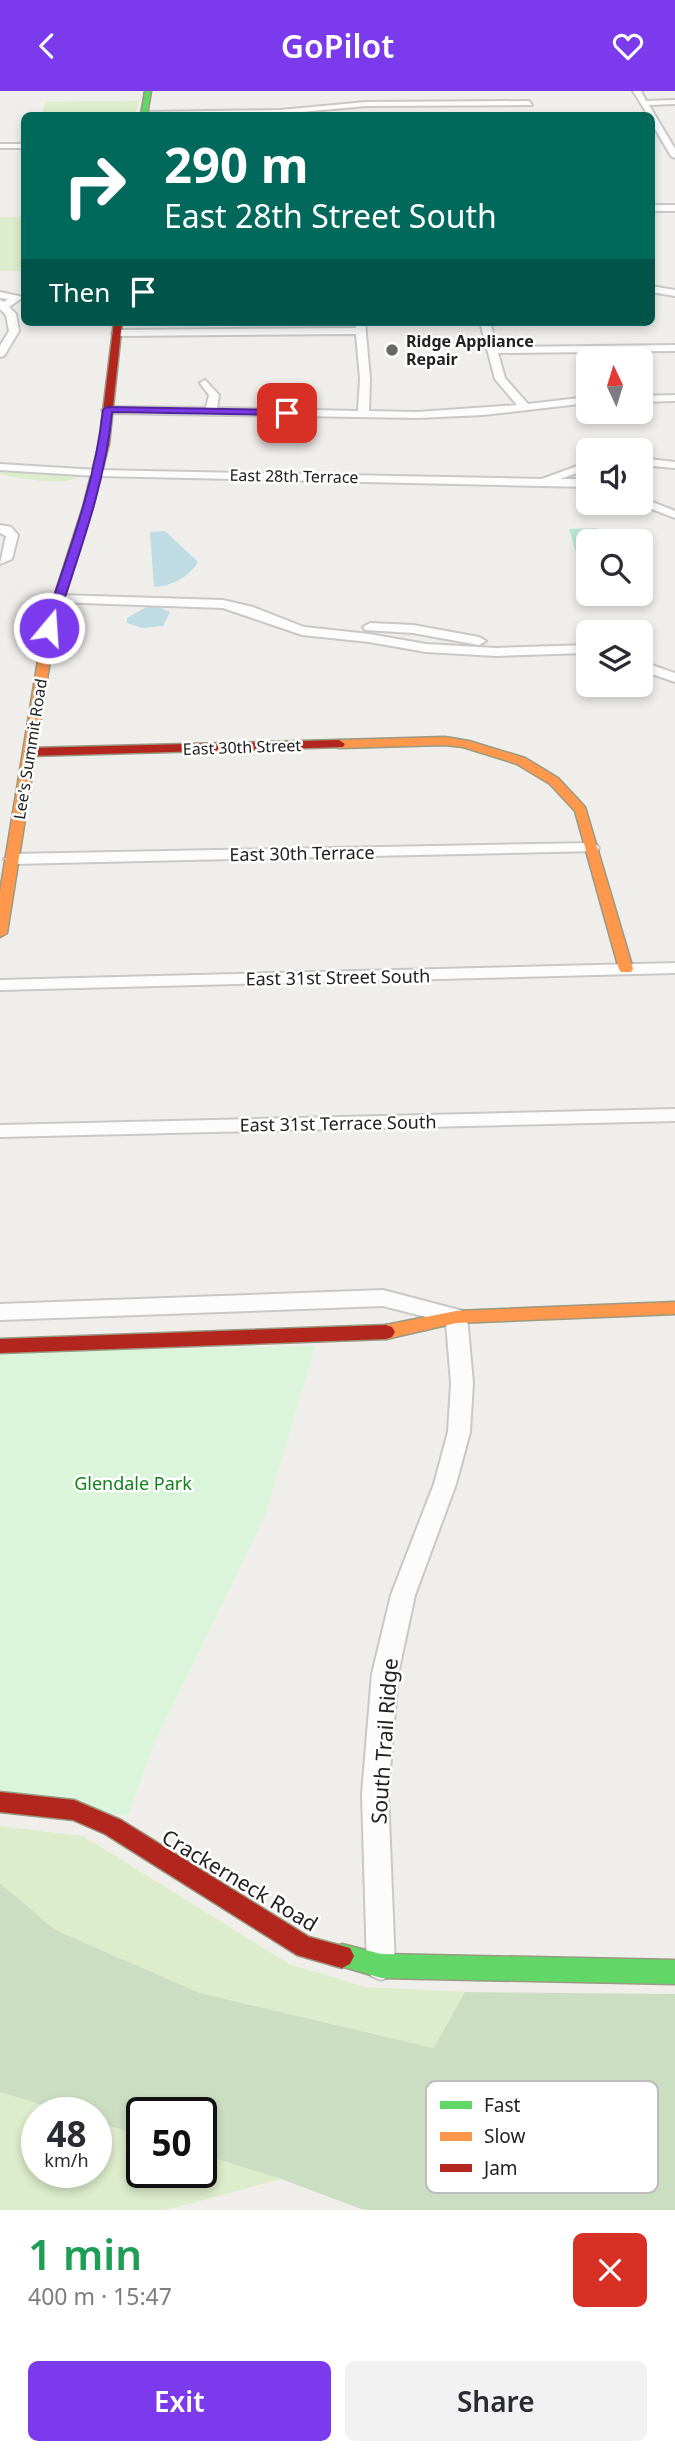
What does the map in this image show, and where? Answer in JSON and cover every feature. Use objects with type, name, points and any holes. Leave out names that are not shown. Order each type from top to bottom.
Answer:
[{"type":"street","points":[[145,112],[148,91]]},
{"type":"street","points":[[637,91],[649,112]]},
{"type":"street","points":[[526,93],[534,112]]},
{"type":"street","points":[[644,103],[675,102]]},
{"type":"street","points":[[297,112],[348,105],[529,103]]},
{"type":"street","points":[[405,104],[417,112]]},
{"type":"street","points":[[655,122],[675,156]]},
{"type":"street","points":[[0,146],[21,146]]},
{"type":"street","points":[[655,208],[675,208]]},
{"type":"street","points":[[655,290],[675,293]]},
{"type":"street","points":[[0,354],[5,337],[14,331],[10,314],[1,301]]},
{"type":"street","points":[[117,328],[360,326],[365,379],[363,414]]},
{"type":"street","points":[[486,326],[500,379],[524,406]]},
{"type":"street","name":"Lee's Summit Road","points":[[0,933],[49,628],[104,444],[117,328]]},
{"type":"street","points":[[617,334],[621,347]]},
{"type":"street","points":[[653,348],[675,348]]},
{"type":"street","points":[[492,350],[576,349]]},
{"type":"street","points":[[205,383],[214,395],[211,411]]},
{"type":"street","points":[[653,399],[675,398]]},
{"type":"street","points":[[107,410],[448,414],[576,402]]},
{"type":"street","points":[[653,462],[675,464]]},
{"type":"street","name":"East 28th Terrace","points":[[0,467],[96,478],[576,492]]},
{"type":"street","points":[[545,481],[576,469]]},
{"type":"street","name":"East 28th Terrace","points":[[0,478],[42,482],[96,478],[576,483]]},
{"type":"street","points":[[653,506],[674,515]]},
{"type":"street","points":[[0,529],[7,530],[12,535],[6,559],[0,560]]},
{"type":"street","points":[[60,595],[223,604],[248,610],[302,631],[426,648],[496,652],[576,649]]},
{"type":"street","points":[[653,670],[675,678]]},
{"type":"street","name":"East 30th Street","points":[[30,752],[453,742],[514,757],[555,780],[569,792],[581,810],[626,969]]},
{"type":"street","name":"East 30th Terrace","points":[[12,859],[592,848]]},
{"type":"street","name":"East 31st Street South","points":[[0,985],[675,968]]},
{"type":"street","name":"East 31st Terrace South","points":[[0,1131],[675,1115]]},
{"type":"street","points":[[0,1312],[383,1298],[456,1317]]},
{"type":"street","points":[[0,1346],[397,1332],[456,1317],[675,1308]]},
{"type":"street","name":"South Trail Ridge","points":[[381,1966],[375,1794],[385,1674],[403,1595],[445,1484],[459,1432],[462,1384],[456,1317]]},
{"type":"street","name":"Crackerneck Road","points":[[0,1802],[75,1810],[113,1827],[305,1947],[381,1966],[675,1972]]},
{"type":"green space","points":[[139,101],[136,112],[42,112],[46,102]]},
{"type":"green space","points":[[0,217],[21,217],[21,271],[0,271]]},
{"type":"green space","points":[[0,469],[73,474],[78,477],[62,481],[40,481],[0,474]]},
{"type":"green space","points":[[597,528],[597,529],[576,529],[576,553],[569,529]]},
{"type":"green space","name":"Glendale Park","points":[[315,1346],[265,1515],[152,1748],[128,1816],[0,1791],[0,1353]]},
{"type":"green space","points":[[0,1826],[83,1836],[289,1964],[365,1987],[465,1992],[435,2048],[200,1993],[55,1930],[0,1883]]},
{"type":"green space","points":[[0,1883],[55,1930],[200,1993],[434,2048],[465,1992],[675,1994],[675,2210],[364,2210],[217,2159],[217,2097],[126,2097],[126,2131],[112,2127],[112,2097],[21,2098],[0,2092]]},
{"type":"green space","points":[[0,2092],[21,2098],[21,2188],[112,2188],[112,2127],[126,2131],[126,2188],[217,2188],[217,2159],[281,2179],[166,2210],[0,2210]]},
{"type":"water","points":[[165,531],[198,562],[179,580],[154,587],[150,532]]},
{"type":"water","points":[[148,606],[157,606],[170,612],[163,626],[142,628],[127,623],[127,618]]},
{"type":"traffic: fast","points":[[144,112],[148,91]]},
{"type":"traffic: fast","points":[[342,1956],[381,1966],[675,1972]]},
{"type":"traffic: slow","points":[[0,933],[46,648]]},
{"type":"traffic: slow","points":[[339,744],[445,741],[465,744],[521,761],[554,781],[581,810],[626,969]]},
{"type":"traffic: slow","points":[[386,1332],[456,1317],[675,1308]]},
{"type":"traffic: jam","points":[[46,648],[49,628],[88,507],[104,444],[118,326]]},
{"type":"traffic: jam","points":[[30,752],[339,744]]},
{"type":"traffic: jam","points":[[0,1346],[386,1332]]},
{"type":"traffic: jam","points":[[0,1802],[74,1810],[113,1827],[305,1947],[342,1956]]},
{"type":"place","name":"Ridge Appliance Repair","points":[[392,350]]},
{"type":"route","points":[[49,628],[93,491],[104,444],[107,410],[287,413]]}]
